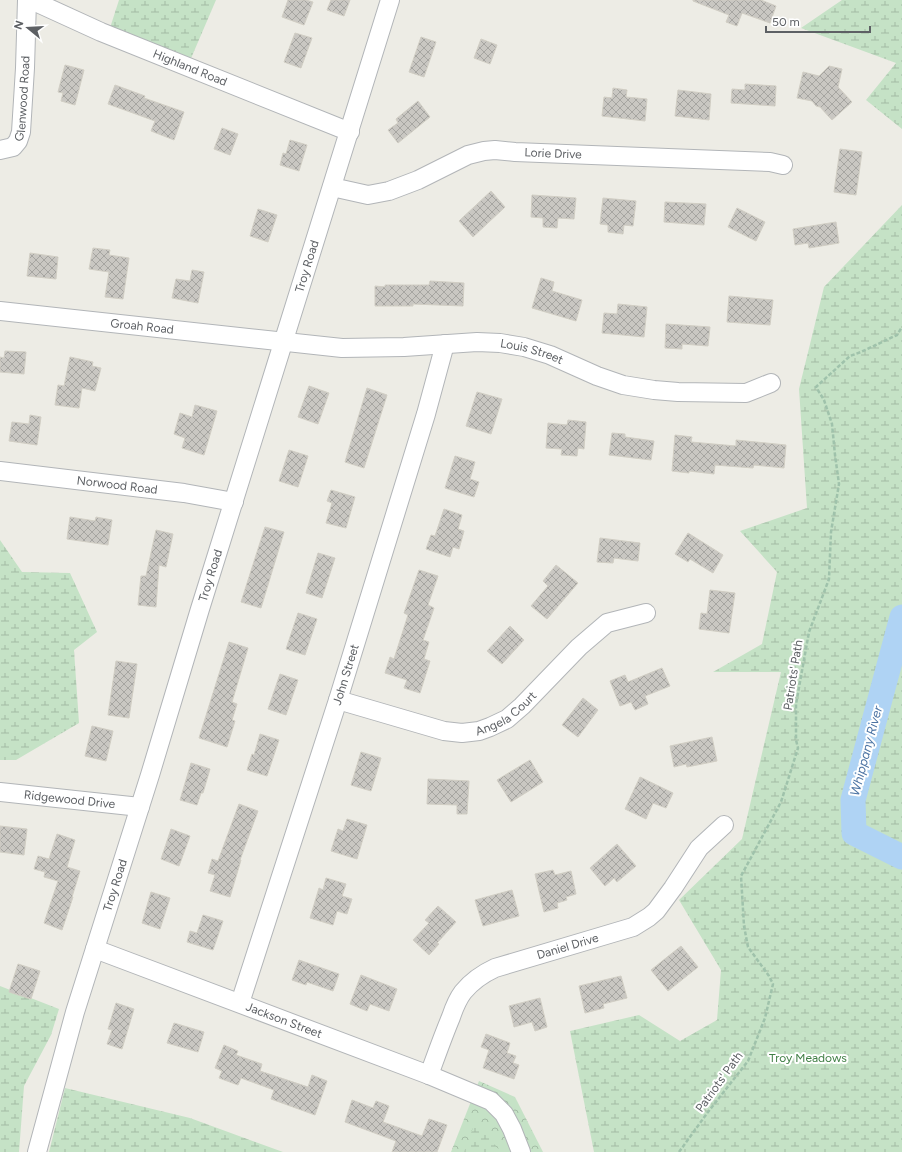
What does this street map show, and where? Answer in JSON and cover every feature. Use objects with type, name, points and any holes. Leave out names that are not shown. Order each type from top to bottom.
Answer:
[{"type":"street","name":"Glenwood Road","points":[[7,148],[18,141],[20,132],[25,68],[27,0]]},
{"type":"street","name":"Highland Road","points":[[31,0],[101,32],[350,132]]},
{"type":"street","name":"Troy Road","points":[[37,1152],[75,1012],[390,0]]},
{"type":"street","name":"Lorie Drive","points":[[332,187],[368,195],[389,191],[418,180],[468,156],[484,151],[495,150],[770,162],[783,165]]},
{"type":"street","name":"Groah Road","points":[[0,311],[284,341]]},
{"type":"street","name":"Louis Street","points":[[284,341],[342,348],[478,342],[500,343],[524,347],[623,385],[654,390],[678,392],[746,393],[771,383]]},
{"type":"street","name":"John Street","points":[[240,1004],[338,700],[426,414],[445,344]]},
{"type":"street","name":"Norwood Road","points":[[0,471],[184,493],[234,502]]},
{"type":"street","name":"Angela Court","points":[[338,700],[444,731],[462,733],[490,727],[507,719],[522,706],[579,647],[607,623],[646,613]]},
{"type":"street","name":"Ridgewood Drive","points":[[0,792],[140,807]]},
{"type":"street","name":"Daniel Drive","points":[[429,1075],[445,1030],[458,1000],[476,978],[495,968],[633,927],[656,910],[673,888],[699,848],[724,825]]},
{"type":"street","name":"Jackson Street","points":[[95,949],[429,1075],[491,1101],[504,1114],[521,1152]]},
{"type":"path","name":"Patriots' Path","points":[[679,1152],[748,1061],[765,1018],[773,984],[748,947],[744,926],[741,876],[781,802],[798,748],[796,740],[796,704],[809,632],[829,579],[831,532],[839,484],[834,455],[832,424],[824,400],[816,387],[850,356],[896,335],[902,327]]},
{"type":"green space","points":[[119,0],[216,0],[189,63],[109,31]]},
{"type":"green space","points":[[842,0],[902,0],[902,129],[866,100],[896,63],[801,28]]},
{"type":"green space","name":"Troy Meadows","points":[[902,205],[902,1152],[594,1152],[570,1031],[639,1015],[680,1041],[717,1020],[721,970],[679,900],[742,839],[781,672],[713,672],[762,644],[777,572],[740,531],[807,508],[799,389],[824,287]]},
{"type":"green space","points":[[0,540],[22,572],[70,573],[97,632],[74,650],[79,723],[16,760],[0,760]]},
{"type":"green space","points":[[0,986],[59,1009],[51,1035],[24,1086],[19,1152],[0,1152]]},
{"type":"green space","points":[[479,1081],[515,1097],[543,1152],[451,1152]]},
{"type":"green space","points":[[65,1088],[190,1118],[283,1152],[49,1152]]},
{"type":"green space","points":[[475,1122],[501,1152],[464,1152]]},
{"type":"building","points":[[288,0],[306,0],[313,2],[304,25],[282,17]]},
{"type":"building","points":[[331,0],[350,0],[344,16],[327,10]]},
{"type":"building","points":[[693,0],[761,0],[776,6],[770,23],[742,13],[737,26],[726,22],[729,15]]},
{"type":"building","points":[[295,33],[312,38],[301,68],[284,62]]},
{"type":"building","points":[[421,37],[436,42],[424,77],[409,72]]},
{"type":"building","points":[[481,39],[497,45],[490,64],[474,58]]},
{"type":"building","points":[[65,65],[84,70],[75,105],[61,101],[63,93],[58,92]]},
{"type":"building","points":[[829,66],[842,69],[838,87],[852,102],[832,120],[812,101],[797,98],[803,72],[819,76]]},
{"type":"building","points":[[745,84],[776,86],[775,106],[731,103],[732,89],[745,90]]},
{"type":"building","points":[[115,85],[145,96],[144,98],[184,112],[174,140],[151,131],[155,121],[108,104]]},
{"type":"building","points":[[613,88],[627,90],[626,97],[647,99],[645,121],[602,116],[604,97],[612,98]]},
{"type":"building","points":[[678,90],[711,94],[709,120],[675,116]]},
{"type":"building","points":[[418,101],[430,117],[398,143],[388,130],[398,123],[396,119]]},
{"type":"building","points":[[222,128],[238,134],[230,155],[214,149]]},
{"type":"building","points":[[290,140],[307,145],[299,171],[280,165],[283,153],[286,154]]},
{"type":"building","points":[[840,149],[862,152],[856,195],[834,192]]},
{"type":"building","points":[[491,191],[505,207],[473,237],[459,221]]},
{"type":"building","points":[[532,195],[576,198],[574,219],[558,218],[557,228],[543,227],[543,218],[531,217]]},
{"type":"building","points":[[603,198],[636,201],[633,226],[624,225],[623,234],[608,232],[608,225],[600,224]]},
{"type":"building","points":[[665,202],[706,204],[704,225],[664,222]]},
{"type":"building","points":[[737,208],[765,222],[756,241],[728,227]]},
{"type":"building","points":[[258,209],[277,215],[268,242],[250,236]]},
{"type":"building","points":[[836,222],[839,243],[809,248],[808,243],[795,245],[793,229]]},
{"type":"building","points":[[93,248],[110,250],[109,255],[129,258],[123,299],[105,297],[109,272],[89,269]]},
{"type":"building","points":[[30,253],[58,257],[56,279],[27,276]]},
{"type":"building","points":[[192,270],[204,272],[198,303],[172,298],[176,279],[190,281]]},
{"type":"building","points":[[541,278],[554,282],[552,291],[582,300],[576,321],[532,308]]},
{"type":"building","points":[[430,281],[464,283],[463,306],[413,304],[413,306],[375,306],[375,286],[429,285]]},
{"type":"building","points":[[729,296],[773,300],[770,325],[727,322]]},
{"type":"building","points":[[618,304],[647,307],[644,337],[602,333],[604,313],[617,314]]},
{"type":"building","points":[[666,324],[710,327],[708,346],[682,344],[682,349],[665,348]]},
{"type":"building","points":[[5,351],[26,352],[24,374],[0,372],[0,357],[4,358]]},
{"type":"building","points":[[70,357],[93,362],[92,366],[101,368],[95,391],[82,388],[79,408],[55,405],[58,385],[64,386]]},
{"type":"building","points":[[309,386],[329,393],[318,424],[298,417]]},
{"type":"building","points":[[367,388],[387,395],[364,468],[345,462]]},
{"type":"building","points":[[477,392],[502,399],[491,434],[466,426]]},
{"type":"building","points":[[195,405],[217,411],[204,455],[182,448],[185,438],[174,434],[180,413],[192,417]]},
{"type":"building","points":[[30,415],[41,417],[37,445],[9,441],[12,422],[29,424]]},
{"type":"building","points":[[568,420],[586,422],[584,449],[578,448],[577,456],[561,455],[562,449],[546,448],[548,423],[567,425]]},
{"type":"building","points":[[612,433],[625,434],[625,437],[654,441],[651,460],[609,455]]},
{"type":"building","points":[[675,435],[692,437],[691,442],[736,446],[736,440],[786,445],[784,468],[754,465],[753,468],[715,465],[714,474],[689,471],[689,473],[672,471]]},
{"type":"building","points":[[289,450],[308,456],[298,487],[279,481]]},
{"type":"building","points":[[455,456],[475,462],[470,479],[479,482],[474,497],[445,488]]},
{"type":"building","points":[[331,490],[355,497],[346,528],[326,523],[332,503],[327,501]]},
{"type":"building","points":[[444,509],[462,515],[458,529],[464,531],[459,549],[453,547],[450,557],[426,549],[431,535],[435,536]]},
{"type":"building","points":[[70,517],[95,521],[96,517],[112,520],[108,545],[67,539]]},
{"type":"building","points":[[265,527],[284,532],[261,608],[241,602]]},
{"type":"building","points":[[156,530],[173,534],[166,567],[159,565],[156,607],[138,605],[141,576],[146,576]]},
{"type":"building","points":[[688,533],[723,555],[713,573],[690,559],[688,562],[675,554]]},
{"type":"building","points":[[600,538],[640,543],[638,561],[614,558],[613,563],[597,562]]},
{"type":"building","points":[[318,553],[335,558],[322,598],[306,593]]},
{"type":"building","points":[[556,565],[578,583],[547,619],[531,606],[548,586],[543,581]]},
{"type":"building","points":[[419,570],[438,576],[428,605],[434,608],[423,640],[429,642],[424,659],[430,661],[420,693],[404,688],[407,680],[385,673],[390,657],[394,659],[408,615],[404,613]]},
{"type":"building","points":[[710,590],[735,593],[729,633],[699,629],[701,613],[707,614]]},
{"type":"building","points":[[298,613],[317,619],[305,655],[286,649]]},
{"type":"building","points":[[510,626],[524,640],[502,664],[487,651]]},
{"type":"building","points":[[229,642],[248,648],[232,702],[237,704],[232,720],[235,721],[227,747],[199,738]]},
{"type":"building","points":[[116,661],[137,664],[129,718],[108,715]]},
{"type":"building","points":[[662,668],[670,686],[645,696],[648,704],[635,710],[631,702],[620,706],[610,681],[625,675],[628,682]]},
{"type":"building","points":[[280,674],[298,680],[286,715],[268,709]]},
{"type":"building","points":[[583,698],[598,710],[578,737],[562,725]]},
{"type":"building","points":[[92,726],[113,731],[106,761],[85,756]]},
{"type":"building","points":[[260,734],[279,740],[267,776],[247,770],[252,754],[254,755]]},
{"type":"building","points":[[712,737],[717,761],[687,767],[686,764],[674,767],[670,746]]},
{"type":"building","points":[[361,752],[381,758],[371,791],[351,785]]},
{"type":"building","points":[[530,760],[543,782],[511,802],[497,780]]},
{"type":"building","points":[[191,763],[210,769],[203,793],[201,793],[197,805],[180,800]]},
{"type":"building","points":[[640,777],[673,793],[666,808],[653,803],[646,819],[625,809]]},
{"type":"building","points":[[428,779],[469,781],[467,814],[457,814],[457,805],[427,804]]},
{"type":"building","points":[[239,804],[258,811],[240,860],[230,897],[210,891],[215,875],[208,873],[212,859],[218,861]]},
{"type":"building","points":[[347,819],[367,825],[357,859],[331,851],[338,829],[343,831]]},
{"type":"building","points":[[0,826],[27,829],[24,855],[0,852]]},
{"type":"building","points":[[171,829],[190,836],[179,866],[161,859]]},
{"type":"building","points":[[57,834],[75,840],[67,867],[80,871],[62,930],[44,923],[58,881],[44,877],[45,872],[34,869],[38,856],[49,859]]},
{"type":"building","points":[[617,844],[636,866],[617,882],[614,878],[605,886],[590,868]]},
{"type":"building","points":[[553,870],[555,875],[571,871],[576,894],[566,897],[567,900],[557,903],[558,908],[544,912],[535,874]]},
{"type":"building","points":[[326,878],[346,884],[342,896],[352,899],[347,914],[337,911],[333,925],[310,918],[319,888],[323,890]]},
{"type":"building","points":[[512,890],[519,916],[483,926],[475,900]]},
{"type":"building","points":[[151,892],[170,898],[160,929],[142,923]]},
{"type":"building","points":[[438,906],[456,922],[437,943],[439,944],[429,955],[413,940],[429,923],[425,920]]},
{"type":"building","points":[[203,915],[223,921],[213,950],[187,942],[190,931],[197,933]]},
{"type":"building","points":[[681,946],[698,967],[668,991],[651,970]]},
{"type":"building","points":[[299,960],[339,974],[333,991],[307,982],[306,985],[292,980]]},
{"type":"building","points":[[18,964],[40,971],[31,999],[9,992]]},
{"type":"building","points":[[361,975],[397,989],[389,1011],[370,1004],[367,1011],[350,1004]]},
{"type":"building","points":[[621,976],[627,998],[603,1004],[604,1008],[585,1013],[579,986]]},
{"type":"building","points":[[540,998],[547,1027],[535,1031],[532,1022],[514,1027],[509,1006]]},
{"type":"building","points":[[116,1003],[134,1009],[122,1049],[107,1044],[112,1030],[108,1029]]},
{"type":"building","points":[[174,1023],[204,1032],[198,1052],[167,1043]]},
{"type":"building","points":[[486,1034],[510,1043],[507,1053],[516,1056],[513,1063],[519,1065],[514,1079],[483,1068],[489,1050],[481,1047]]},
{"type":"building","points":[[224,1045],[238,1051],[236,1055],[262,1064],[260,1071],[308,1087],[312,1075],[327,1081],[315,1115],[271,1099],[274,1090],[241,1078],[238,1085],[219,1078],[222,1071],[215,1068]]},
{"type":"building","points":[[352,1100],[373,1108],[376,1101],[389,1106],[383,1122],[422,1136],[429,1119],[447,1125],[437,1152],[392,1152],[396,1141],[345,1122]]},
{"type":"waterway","name":"Whippany River","points":[[902,617],[853,800],[854,833],[902,857]]}]
